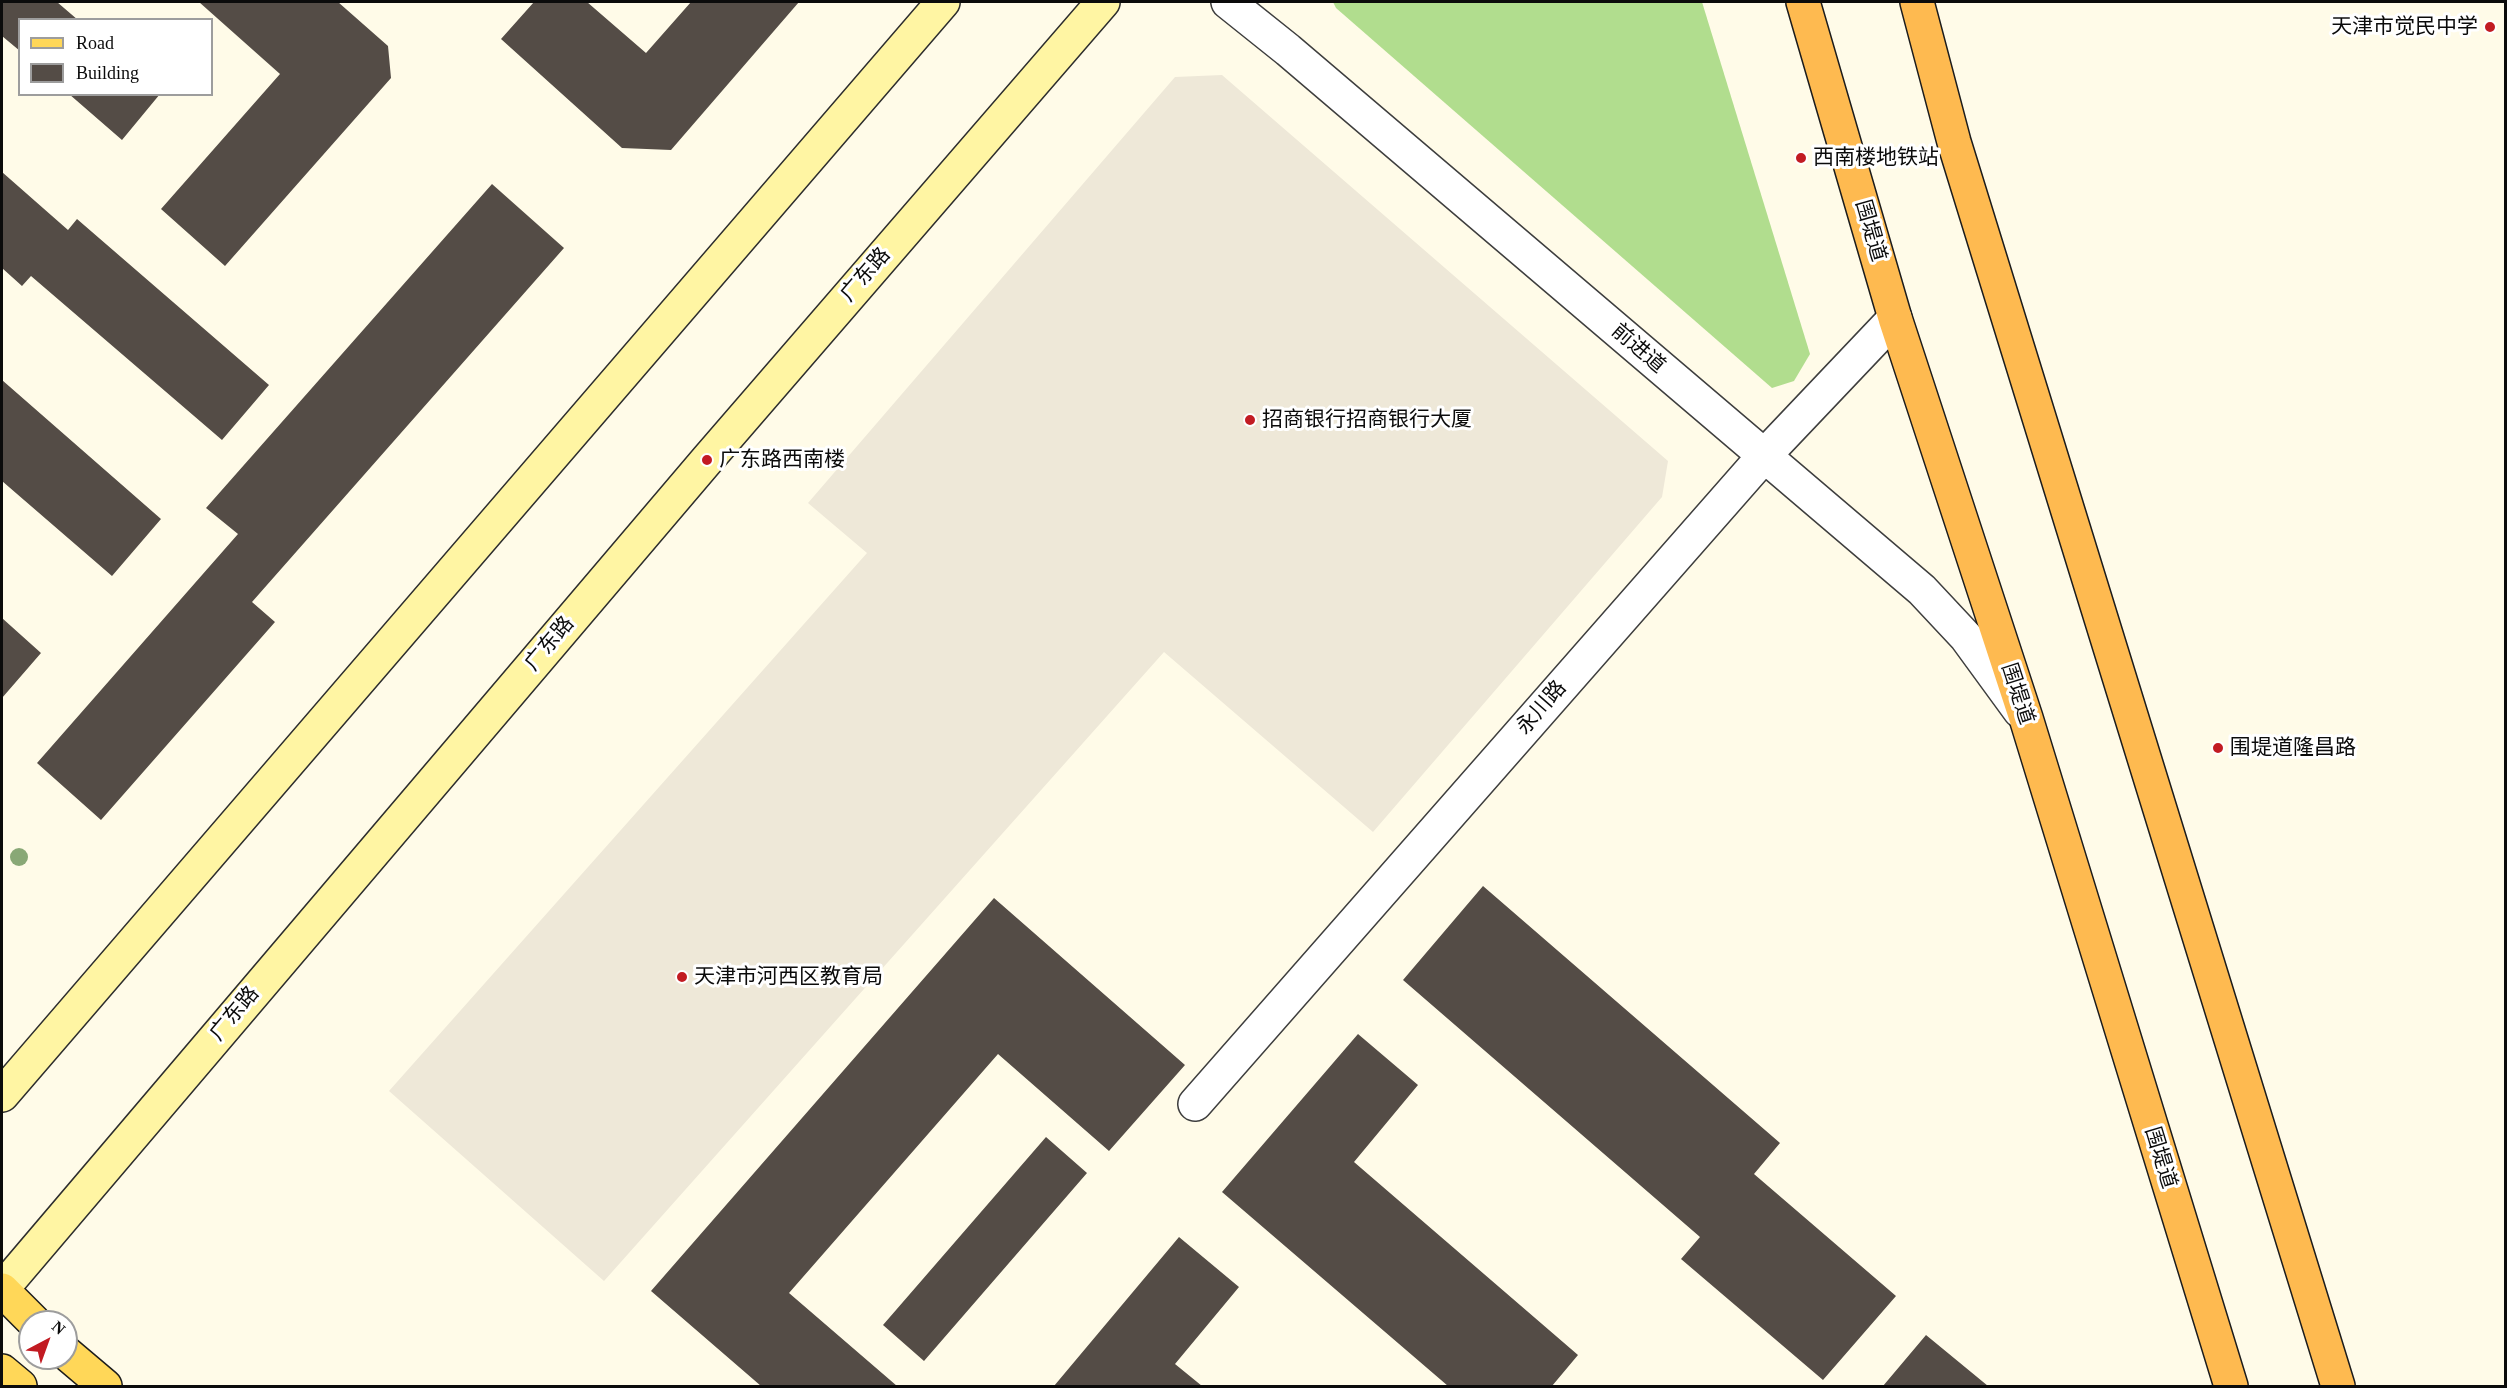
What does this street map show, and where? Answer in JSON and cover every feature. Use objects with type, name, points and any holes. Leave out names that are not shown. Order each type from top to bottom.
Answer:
[{"type":"highway","name":"围堤道","points":[[1803,2],[1895,318],[2026,718],[2231,1386]]},
{"type":"highway","points":[[1917,2],[1954,142],[2338,1386]]},
{"type":"main road","points":[[2,1095],[944,2]]},
{"type":"main road","name":"广东路","points":[[2,1289],[707,460],[1102,2]]},
{"type":"main road","points":[[2,1289],[22,1310]]},
{"type":"main road","points":[[78,1363],[105,1386]]},
{"type":"main road","points":[[2,1371],[20,1386]]},
{"type":"street","name":"前进道","points":[[1228,2],[1288,50],[1922,590],[1945,612],[1985,661],[2026,718]]},
{"type":"street","name":"永川路","points":[[1195,1104],[1764,456],[1895,318]]},
{"type":"green space","points":[[1333,2],[1702,2],[1810,354],[1794,381],[1772,388],[1336,8]]},
{"type":"shaded area","name":"招商银行招商银行大厦","points":[[1222,75],[1668,461],[1662,497],[1373,832],[1164,652],[604,1281],[389,1091],[867,553],[808,503],[1175,77]]},
{"type":"building","points":[[2,2],[57,2],[76,18],[18,18],[18,49],[2,36]]},
{"type":"building","points":[[199,2],[338,2],[388,46],[391,78],[225,266],[161,209],[280,74]]},
{"type":"building","points":[[534,2],[587,2],[646,53],[691,2],[799,2],[671,150],[622,148],[501,39]]},
{"type":"building","points":[[71,96],[158,96],[122,140]]},
{"type":"building","points":[[2,172],[68,230],[77,219],[269,385],[222,440],[31,276],[22,286],[2,268]]},
{"type":"building","points":[[492,184],[564,248],[252,602],[275,622],[101,820],[37,763],[238,534],[206,508]]},
{"type":"building","points":[[2,380],[161,519],[112,576],[2,481]]},
{"type":"building","points":[[2,618],[41,653],[2,698]]},
{"type":"building","points":[[1483,886],[1780,1143],[1754,1174],[1896,1296],[1823,1380],[1681,1259],[1700,1237],[1403,980]]},
{"type":"building","points":[[994,898],[1185,1065],[1109,1151],[998,1054],[789,1293],[897,1386],[761,1386],[651,1291]]},
{"type":"building","points":[[1358,1034],[1418,1085],[1354,1162],[1578,1355],[1552,1386],[1448,1386],[1222,1192]]},
{"type":"building","points":[[1046,1137],[1087,1173],[924,1361],[883,1325]]},
{"type":"building","points":[[1179,1237],[1239,1287],[1175,1364],[1202,1386],[1054,1386]]},
{"type":"building","points":[[1926,1335],[1988,1386],[1883,1386]]},
{"type":"place","name":"天津市觉民中学","points":[[2490,27]]},
{"type":"place","name":"西南楼地铁站","points":[[1801,158]]},
{"type":"place","name":"招商银行招商银行大厦","points":[[1250,420]]},
{"type":"place","name":"广东路西南楼","points":[[707,460]]},
{"type":"place","name":"围堤道隆昌路","points":[[2218,748]]},
{"type":"place","name":"天津市河西区教育局","points":[[682,977]]}]
